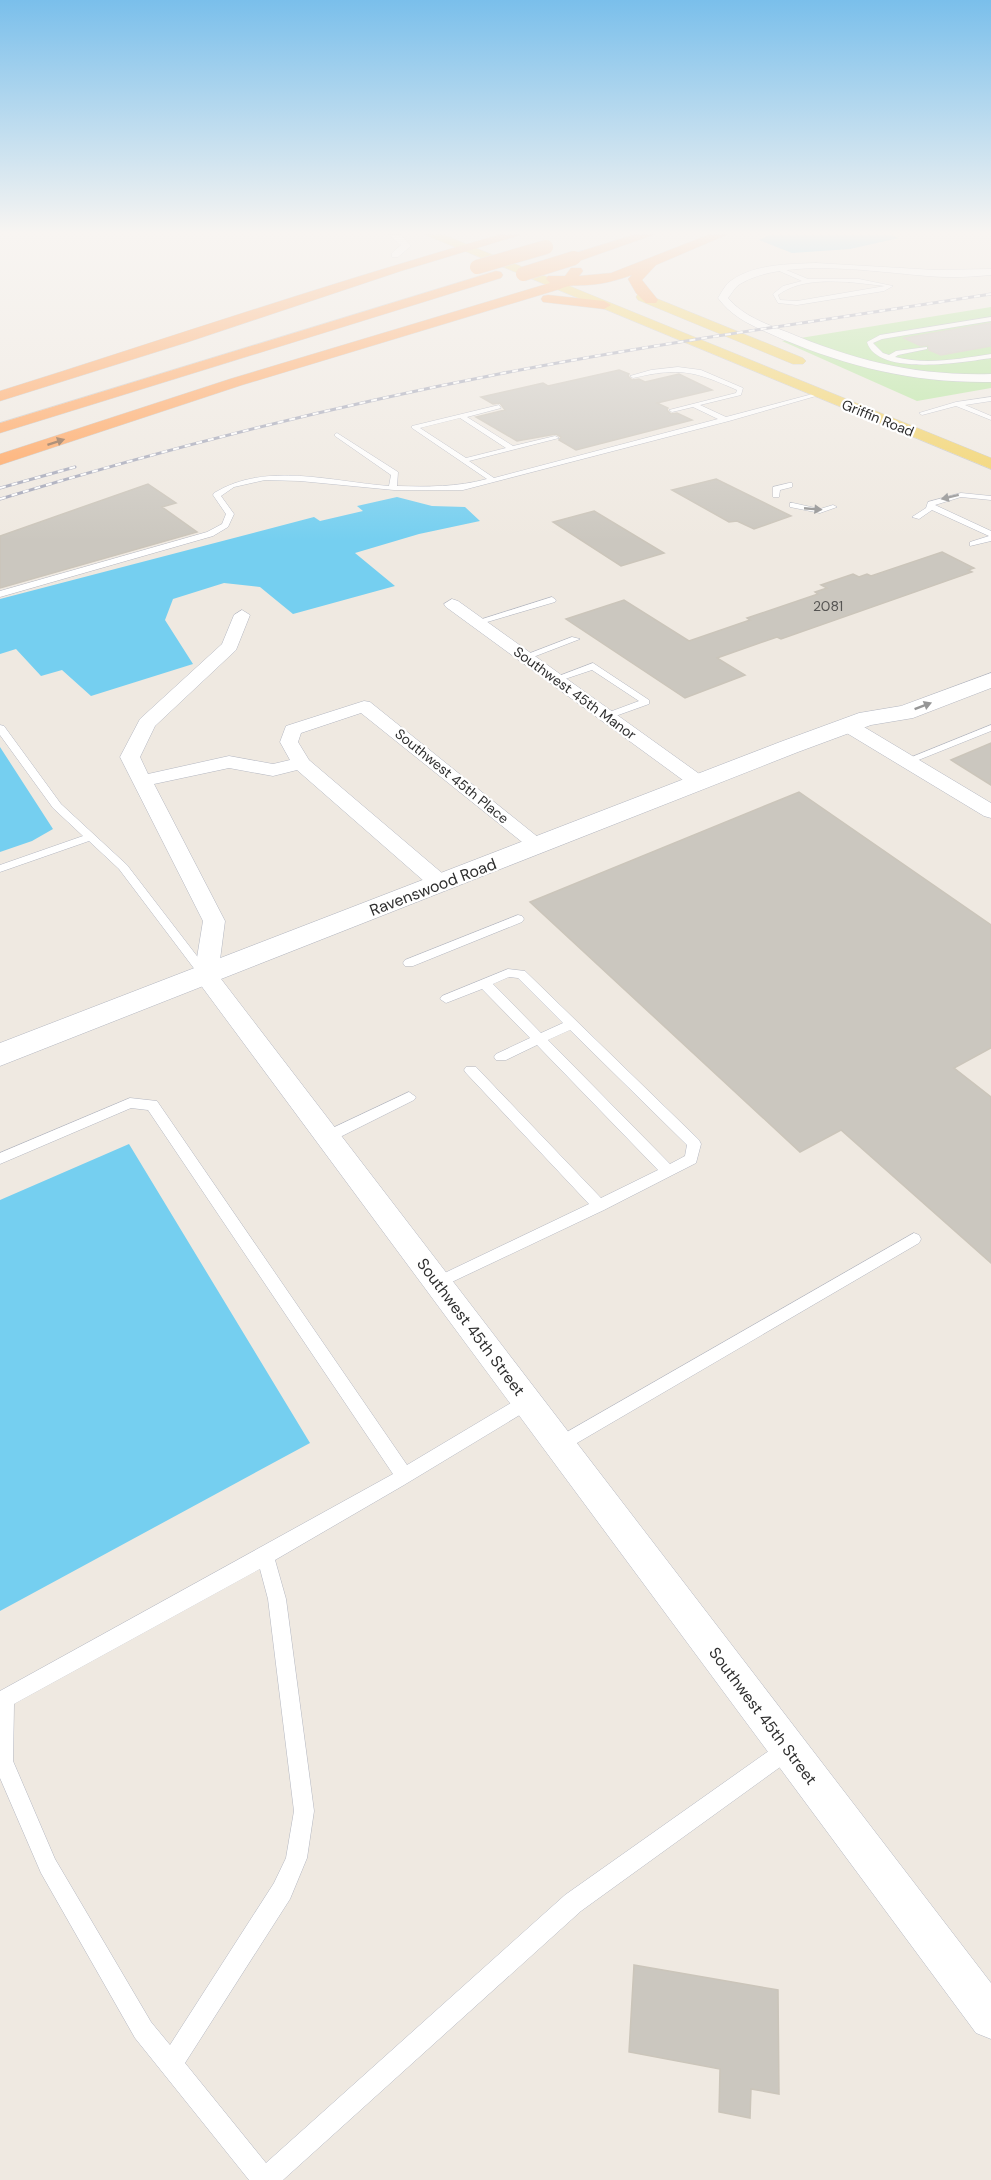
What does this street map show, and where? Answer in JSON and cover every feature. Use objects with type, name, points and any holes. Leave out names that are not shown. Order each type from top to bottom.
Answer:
[{"type":"highway","points":[[0,396],[190,337]]},
{"type":"highway","points":[[0,406],[234,337]]},
{"type":"highway","points":[[0,417],[274,337]]},
{"type":"highway","points":[[0,428],[289,337]]},
{"type":"highway","points":[[0,438],[301,337]]},
{"type":"highway","points":[[0,460],[236,382],[383,337]]},
{"type":"main road","name":"Griffin Road","points":[[681,337],[991,464]]},
{"type":"main road","points":[[744,337],[811,367]]},
{"type":"main road","points":[[733,358],[759,362],[819,384],[843,385]]},
{"type":"main road","name":"Griffin Road","points":[[820,394],[831,392],[852,396],[901,415],[949,426],[902,405]]},
{"type":"street","points":[[787,337],[859,365],[915,376],[991,378]]},
{"type":"street","points":[[802,337],[871,363],[946,373],[991,371]]},
{"type":"street","name":"Southwest 45th Manor","points":[[452,604],[698,782]]},
{"type":"street","points":[[206,976],[214,921],[130,757],[147,723],[230,646],[242,615]]},
{"type":"street","name":"Ravenswood Road","points":[[857,722],[884,701],[956,670]]},
{"type":"street","name":"Ravenswood Road","points":[[0,1055],[698,782],[857,722],[905,713],[991,680]]},
{"type":"street","name":"Southwest 45th Place","points":[[301,763],[290,742],[293,730],[364,706],[539,846]]},
{"type":"street","points":[[857,722],[907,761],[991,812]]},
{"type":"street","points":[[142,781],[229,762],[273,770],[301,763],[441,884]]},
{"type":"street","name":"Southwest 45th Street","points":[[206,976],[991,2018]]},
{"type":"lane","points":[[882,337],[870,342],[871,346],[875,351],[891,357],[932,362],[991,356]]},
{"type":"lane","points":[[871,346],[927,337]]},
{"type":"lane","points":[[891,357],[896,353],[925,348]]},
{"type":"lane","points":[[633,376],[672,367],[685,367],[696,369],[741,389],[739,394],[672,410]]},
{"type":"lane","points":[[0,594],[210,534],[225,525],[230,514],[217,495],[225,488],[261,478],[288,477],[328,483],[441,490],[463,488],[820,394]]},
{"type":"lane","points":[[922,413],[956,404],[991,399]]},
{"type":"lane","points":[[956,404],[991,418]]},
{"type":"lane","points":[[694,405],[727,420]]},
{"type":"lane","points":[[493,480],[414,428],[499,407]]},
{"type":"lane","points":[[461,416],[512,448]]},
{"type":"lane","points":[[337,435],[395,474],[393,487]]},
{"type":"lane","points":[[465,460],[555,438]]},
{"type":"lane","points":[[776,495],[776,489],[789,485]]},
{"type":"lane","points":[[916,517],[947,496],[964,494],[991,498]]},
{"type":"lane","points":[[793,505],[820,511],[833,507]]},
{"type":"lane","points":[[930,506],[991,536]]},
{"type":"lane","points":[[973,544],[991,536]]},
{"type":"lane","points":[[477,622],[552,600]]},
{"type":"lane","points":[[525,657],[575,639]]},
{"type":"lane","points":[[556,679],[593,666],[646,702],[607,716]]},
{"type":"lane","points":[[0,728],[57,806],[123,867],[206,976]]},
{"type":"lane","points":[[907,761],[991,728]]},
{"type":"lane","points":[[0,869],[91,837]]},
{"type":"lane","points":[[409,963],[518,919]]},
{"type":"lane","points":[[438,1283],[668,1172],[691,1159],[694,1144],[521,974],[508,973],[446,999]]},
{"type":"lane","points":[[484,983],[668,1172]]},
{"type":"lane","points":[[501,1057],[571,1024]]},
{"type":"lane","points":[[471,1070],[600,1206]]},
{"type":"lane","points":[[327,1137],[409,1097]]},
{"type":"lane","points":[[0,1159],[130,1103],[152,1105],[404,1476]]},
{"type":"lane","points":[[559,1445],[914,1239]]},
{"type":"lane","points":[[527,1402],[404,1476],[265,1555],[4,1699],[3,1761],[48,1866],[143,2030],[266,2180],[573,1903],[788,1749]]},
{"type":"lane","points":[[171,2064],[282,1891],[296,1858],[304,1810],[302,1788],[277,1599],[265,1555]]},
{"type":"green space","points":[[808,337],[991,337],[991,388],[917,401],[782,341]]},
{"type":"water","points":[[397,497],[432,506],[465,507],[480,521],[419,534],[355,553],[395,586],[293,614],[260,587],[224,583],[173,599],[165,620],[193,664],[91,696],[62,670],[41,676],[16,649],[0,654],[0,599],[314,517],[320,521],[363,511],[357,506]]},
{"type":"water","points":[[0,747],[53,829],[32,841],[0,852]]},
{"type":"water","points":[[129,1144],[310,1443],[0,1611],[0,1200]]},
{"type":"building","points":[[991,337],[991,346],[941,355],[929,350],[928,345],[921,346],[904,338]]},
{"type":"building","points":[[619,370],[629,374],[632,380],[639,379],[645,382],[679,374],[712,390],[657,403],[668,408],[671,414],[677,413],[692,420],[576,450],[559,440],[561,437],[556,434],[517,441],[476,417],[505,410],[500,403],[493,404],[481,397],[543,383],[548,386]]},
{"type":"building","points":[[716,479],[791,516],[754,529],[737,521],[729,522],[672,490]]},
{"type":"building","points":[[148,484],[176,503],[162,507],[197,532],[0,588],[0,536]]},
{"type":"building","points":[[594,511],[664,553],[621,566],[553,522]]},
{"type":"building","points":[[942,552],[974,568],[968,570],[972,572],[781,639],[777,637],[717,658],[745,675],[685,698],[566,619],[624,600],[689,641],[818,594],[815,592],[827,588],[821,585],[853,574],[859,577],[867,574],[871,576]]},
{"type":"building","points":[[991,743],[991,785],[951,760]]},
{"type":"building","points":[[799,792],[991,925],[991,1048],[954,1068],[991,1097],[991,1263],[841,1130],[800,1152],[530,902]]},
{"type":"building","points":[[634,1965],[778,1990],[779,2094],[751,2089],[750,2118],[719,2112],[720,2069],[629,2052]]},
{"type":"railway","points":[[0,499],[123,463],[373,400],[499,374],[716,337]]},
{"type":"railway","points":[[0,488],[75,467]]}]
